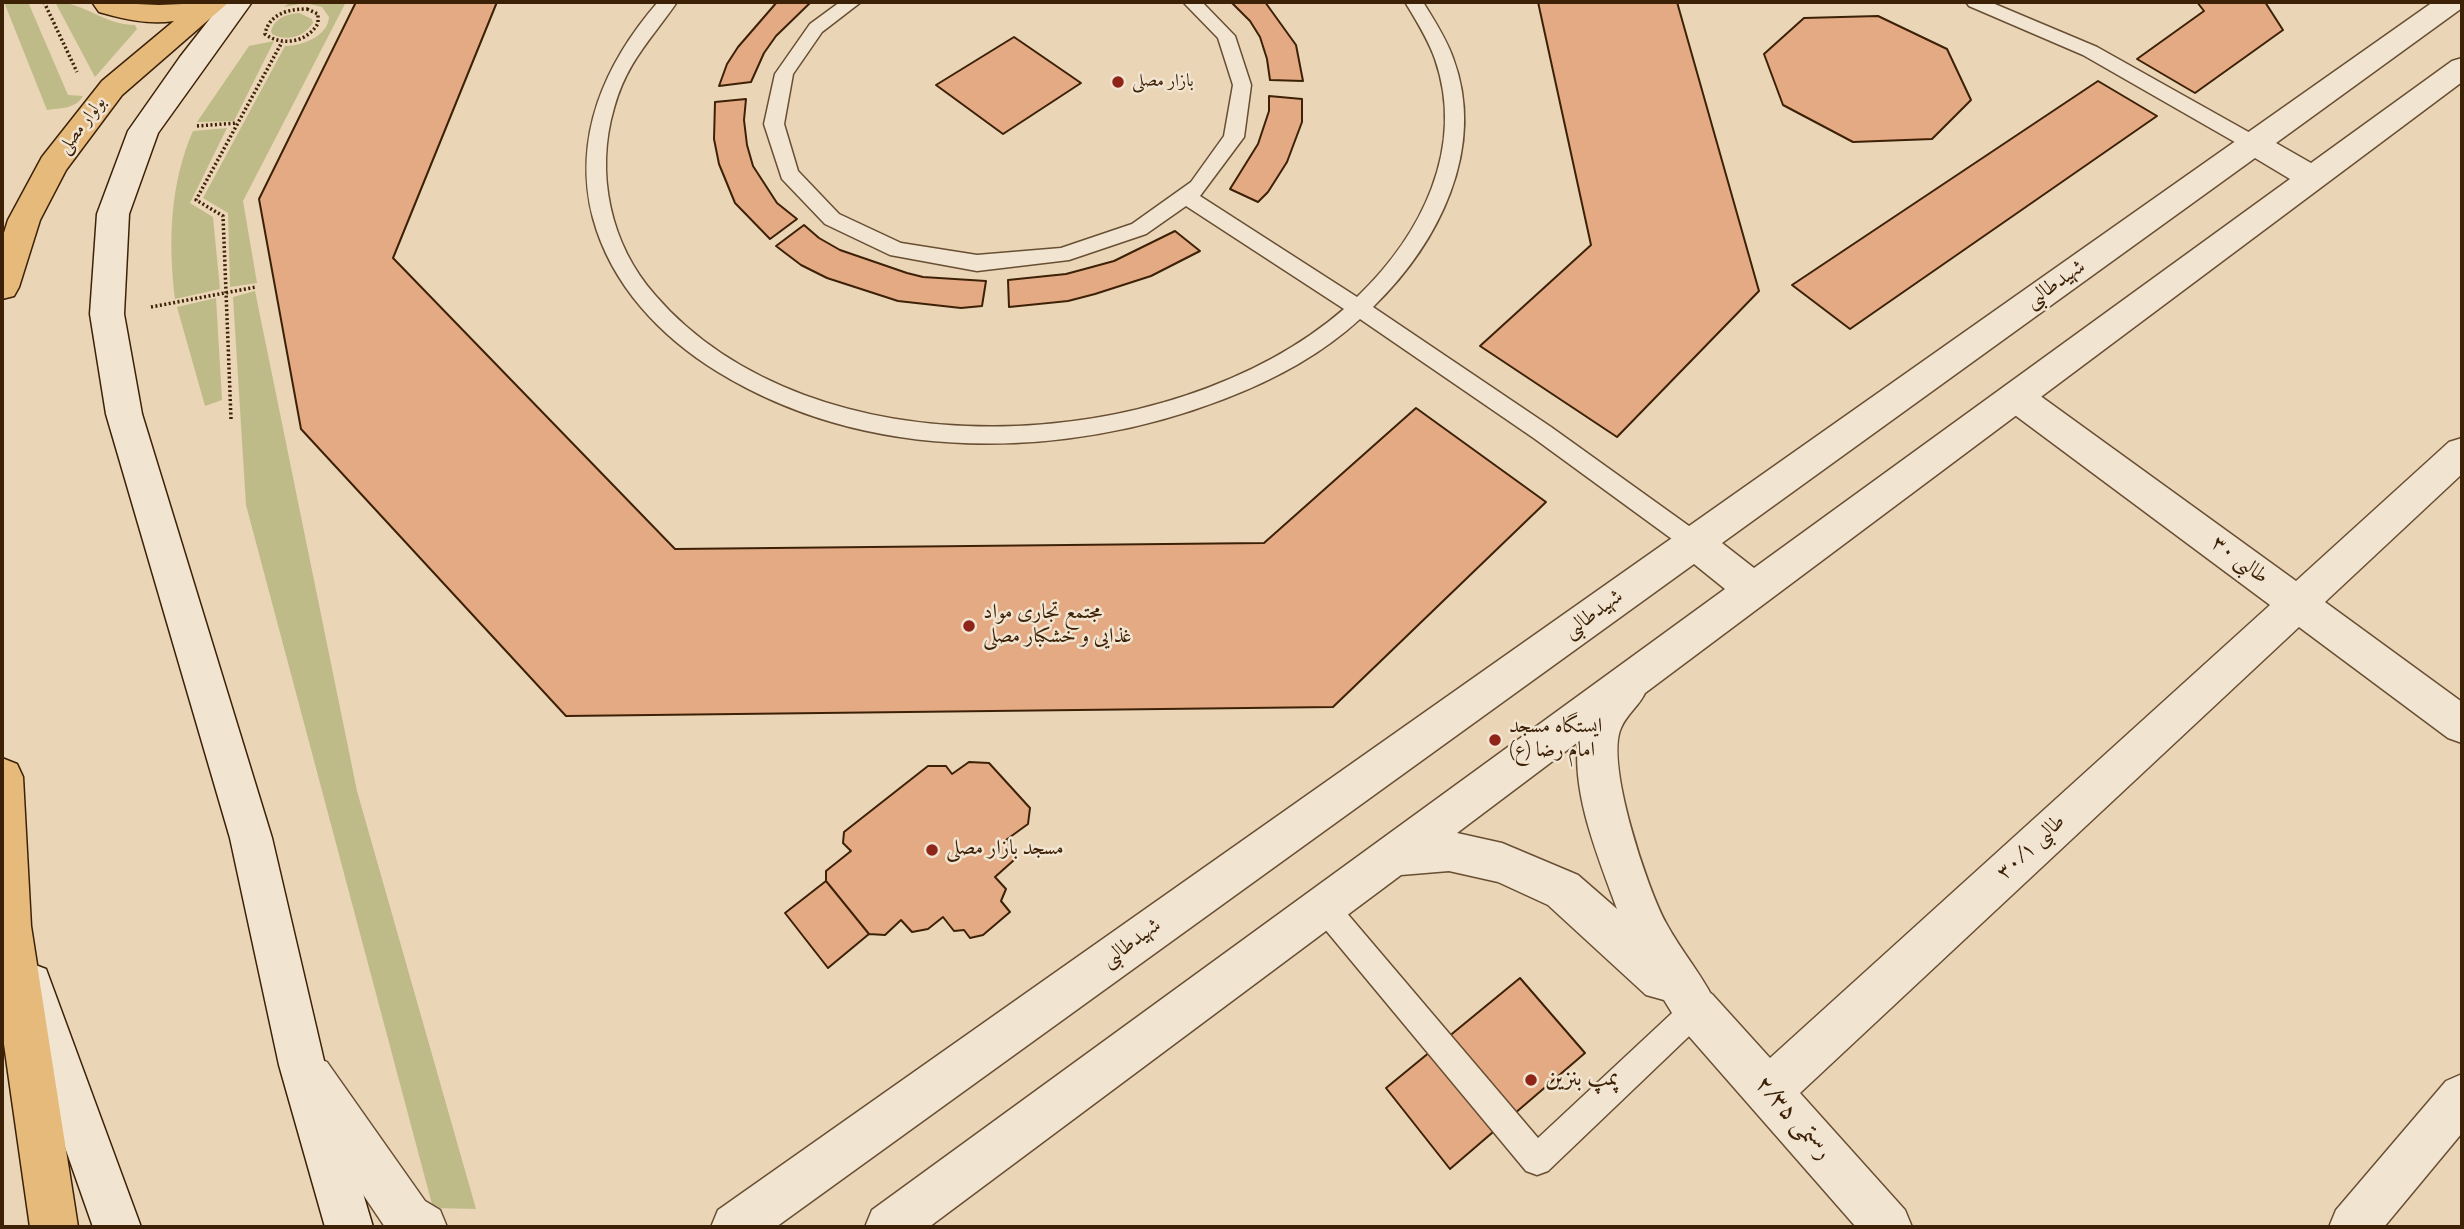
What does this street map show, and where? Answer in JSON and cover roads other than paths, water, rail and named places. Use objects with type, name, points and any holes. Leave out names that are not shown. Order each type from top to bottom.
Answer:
[{"type":"main road","points":[[106,2],[109,6],[146,15],[183,12],[214,2]]},
{"type":"main road","name":"بولوار مصلی","points":[[2,287],[24,220],[53,165],[112,88],[214,2]]},
{"type":"main road","points":[[2,777],[6,923],[54,1227]]},
{"type":"street","points":[[238,2],[190,64],[144,131],[113,214],[107,314],[124,414],[251,838],[302,1065],[349,1227]]},
{"type":"street","points":[[2454,2],[2462,5]]},
{"type":"street","name":"شهیدطالبی","points":[[735,1227],[2454,2]]},
{"type":"street","points":[[889,1227],[2462,68]]},
{"type":"street","points":[[2254,144],[2313,178]]},
{"type":"street","name":"طالبی ۳۰","points":[[2016,397],[2462,725]]},
{"type":"street","name":"طالبی ۳۰/۱","points":[[1768,1091],[2462,452]]},
{"type":"street","points":[[1695,543],[1754,590]]},
{"type":"street","points":[[1642,673],[1601,721],[1596,767],[1617,851],[1648,935],[1696,1010]]},
{"type":"street","points":[[1394,855],[1449,851],[1502,863],[1563,890],[1696,1010]]},
{"type":"street","points":[[6,923],[117,1227]]},
{"type":"street","name":"رستمی ۲/۳۵","points":[[1696,1010],[1888,1227]]},
{"type":"street","points":[[302,1065],[408,1218],[423,1227]]},
{"type":"street","points":[[2353,1227],[2462,1097]]},
{"type":"lane","points":[[668,2],[627,54],[608,91],[597,130],[594,170],[599,211],[614,251],[637,290],[669,326],[710,358],[760,386],[816,408],[878,424],[945,433],[1013,434],[1082,428],[1149,415],[1213,395],[1271,369],[1322,338],[1358,310],[1401,265],[1427,226],[1445,186],[1454,145],[1454,105],[1447,68],[1433,32],[1414,2]]},
{"type":"lane","points":[[852,2],[817,28],[784,74],[774,124],[789,174],[832,219],[897,250],[977,263],[1062,255],[1139,229],[1198,187],[1234,137],[1242,85],[1226,36],[1192,2]]},
{"type":"lane","points":[[1975,2],[2090,51],[2254,144]]},
{"type":"lane","points":[[1186,196],[1543,433],[1695,543]]},
{"type":"lane","points":[[1324,907],[1537,1160],[1696,1010]]},
{"type":"place","name":"بازار مصلى","points":[[1118,82]]},
{"type":"place","name":"مجتمع تجاری مواد غذایی و خشکبار مصلی","points":[[969,626]]},
{"type":"place","name":"ایستگاه مسجد امام رضا (ع)","points":[[1495,740]]},
{"type":"place","name":"مسجد بازار مصلی","points":[[932,850]]},
{"type":"place","name":"پمپ بنزین","points":[[1531,1080]]}]
